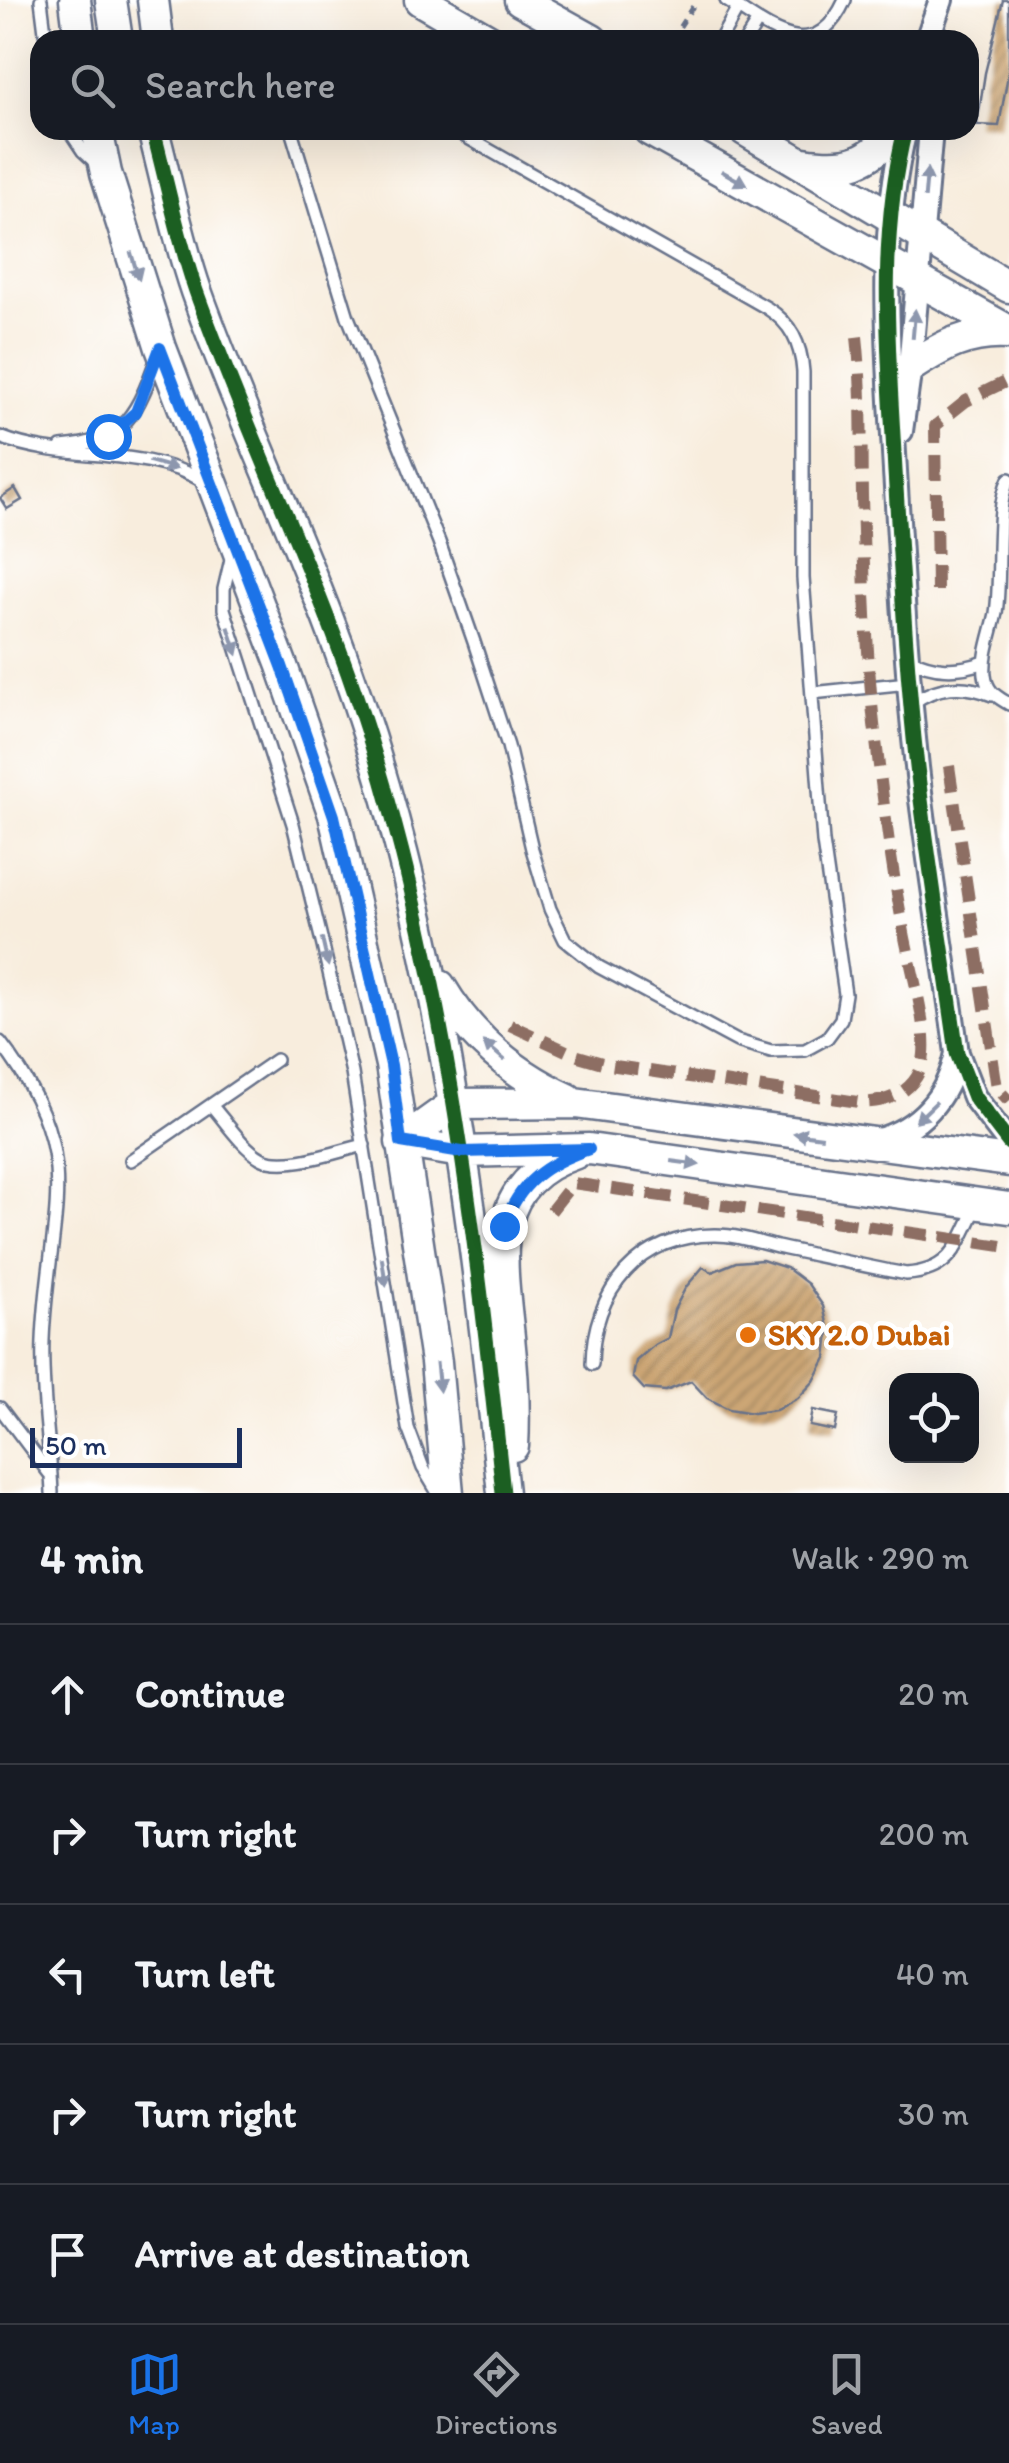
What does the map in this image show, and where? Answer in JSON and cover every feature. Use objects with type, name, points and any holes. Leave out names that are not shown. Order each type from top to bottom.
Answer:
[{"type":"street","points":[[75,0],[79,30]]},
{"type":"street","points":[[111,0],[116,30]]},
{"type":"street","points":[[130,0],[134,30]]},
{"type":"street","points":[[153,0],[157,30]]},
{"type":"street","points":[[420,0],[472,30]]},
{"type":"street","points":[[520,0],[574,30]]},
{"type":"street","points":[[935,30],[941,0]]},
{"type":"street","points":[[99,140],[160,348],[282,666],[334,816],[391,1065],[436,1362],[448,1493]]},
{"type":"street","points":[[137,140],[169,248],[195,288]]},
{"type":"street","points":[[159,140],[195,288],[357,699],[393,819],[432,973],[454,1104],[506,1493]]},
{"type":"street","points":[[667,140],[1009,332]]},
{"type":"street","points":[[761,140],[1009,287]]},
{"type":"street","points":[[796,162],[834,168],[848,166],[890,140]]},
{"type":"street","points":[[900,140],[889,216],[887,264],[909,694],[957,1053],[974,1096],[1009,1143]]},
{"type":"street","points":[[894,448],[904,419],[910,368],[930,140]]},
{"type":"street","points":[[910,368],[960,338],[1009,332]]},
{"type":"street","points":[[432,973],[461,1017],[497,1055],[534,1082],[576,1103]]},
{"type":"street","points":[[867,1143],[899,1133],[927,1113],[947,1086],[957,1053]]},
{"type":"street","points":[[401,1142],[454,1104],[576,1103],[1009,1161]]},
{"type":"street","points":[[401,1142],[462,1152],[589,1149],[1009,1208]]},
{"type":"street","points":[[506,1493],[515,1410],[501,1258],[504,1226],[518,1194],[545,1168],[589,1149]]},
{"type":"lane","points":[[41,0],[45,30]]},
{"type":"lane","points":[[726,0],[772,30]]},
{"type":"lane","points":[[822,30],[830,26],[844,0]]},
{"type":"lane","points":[[726,30],[738,8]]},
{"type":"lane","points":[[752,30],[758,21]]},
{"type":"lane","points":[[76,140],[106,173]]},
{"type":"lane","points":[[294,140],[348,317],[440,542],[508,746],[532,849],[556,926],[565,940],[599,966],[737,1041],[770,1051],[805,1050],[835,1029],[844,1006],[823,842],[803,578],[803,372],[793,332],[768,308],[474,140]]},
{"type":"lane","points":[[42,448],[96,442],[123,426],[136,412],[160,348]]},
{"type":"lane","points":[[0,437],[42,448],[165,464],[211,486]]},
{"type":"lane","points":[[992,695],[985,662],[999,586],[1001,505],[1009,479]]},
{"type":"lane","points":[[235,546],[226,570],[224,609],[309,884],[352,1072],[408,1428],[417,1455],[438,1493]]},
{"type":"lane","points":[[907,658],[956,670],[985,662]]},
{"type":"lane","points":[[812,693],[909,694],[960,686],[1009,704]]},
{"type":"lane","points":[[0,1042],[24,1072],[39,1100],[57,1163],[58,1196],[42,1367],[52,1493]]},
{"type":"lane","points":[[131,1160],[276,1060]]},
{"type":"lane","points":[[212,1106],[255,1154],[270,1162],[288,1163],[364,1145]]},
{"type":"lane","points":[[592,1364],[592,1341],[606,1297],[636,1262],[666,1244],[722,1235],[906,1274],[924,1273],[940,1266],[952,1254],[978,1204]]},
{"type":"lane","points":[[0,1408],[51,1477]]},
{"type":"path","points":[[678,30],[697,0]]},
{"type":"building","points":[[1003,0],[1009,0],[1009,69],[999,126],[979,125],[985,73]]},
{"type":"building","points":[[15,488],[22,500],[7,509],[0,498]]},
{"type":"building","name":"SKY 2.0 Dubai","points":[[762,1260],[787,1268],[808,1284],[823,1306],[829,1331],[826,1358],[814,1381],[798,1398],[776,1410],[753,1413],[729,1409],[707,1398],[691,1381],[666,1391],[644,1389],[633,1377],[636,1361],[668,1338],[674,1310],[703,1267],[712,1272],[736,1262]]},
{"type":"building","points":[[813,1410],[838,1415],[835,1431],[810,1426]]},
{"type":"marked path","points":[[510,1025],[575,1055],[609,1065],[858,1102],[892,1097],[917,1077],[924,1054],[923,1025],[894,876],[871,695],[856,328]]},
{"type":"marked path","points":[[937,591],[935,426],[966,401],[1009,380]]},
{"type":"marked path","points":[[949,766],[997,1088],[1009,1101]]},
{"type":"marked path","points":[[551,1211],[573,1183],[1009,1247]]},
{"type":"cycle path","points":[[155,140],[196,291],[357,699],[412,893],[452,1092],[503,1493]]},
{"type":"cycle path","points":[[903,140],[891,214],[887,300],[913,730],[957,1053],[974,1097],[1009,1143]]},
{"type":"place","name":"SKY 2.0 Dubai","points":[[748,1335]]},
{"type":"route","points":[[108,436],[136,412],[160,348],[282,666],[334,816],[391,1065],[401,1142],[462,1152],[589,1149],[562,1158],[525,1186],[504,1226]]}]
